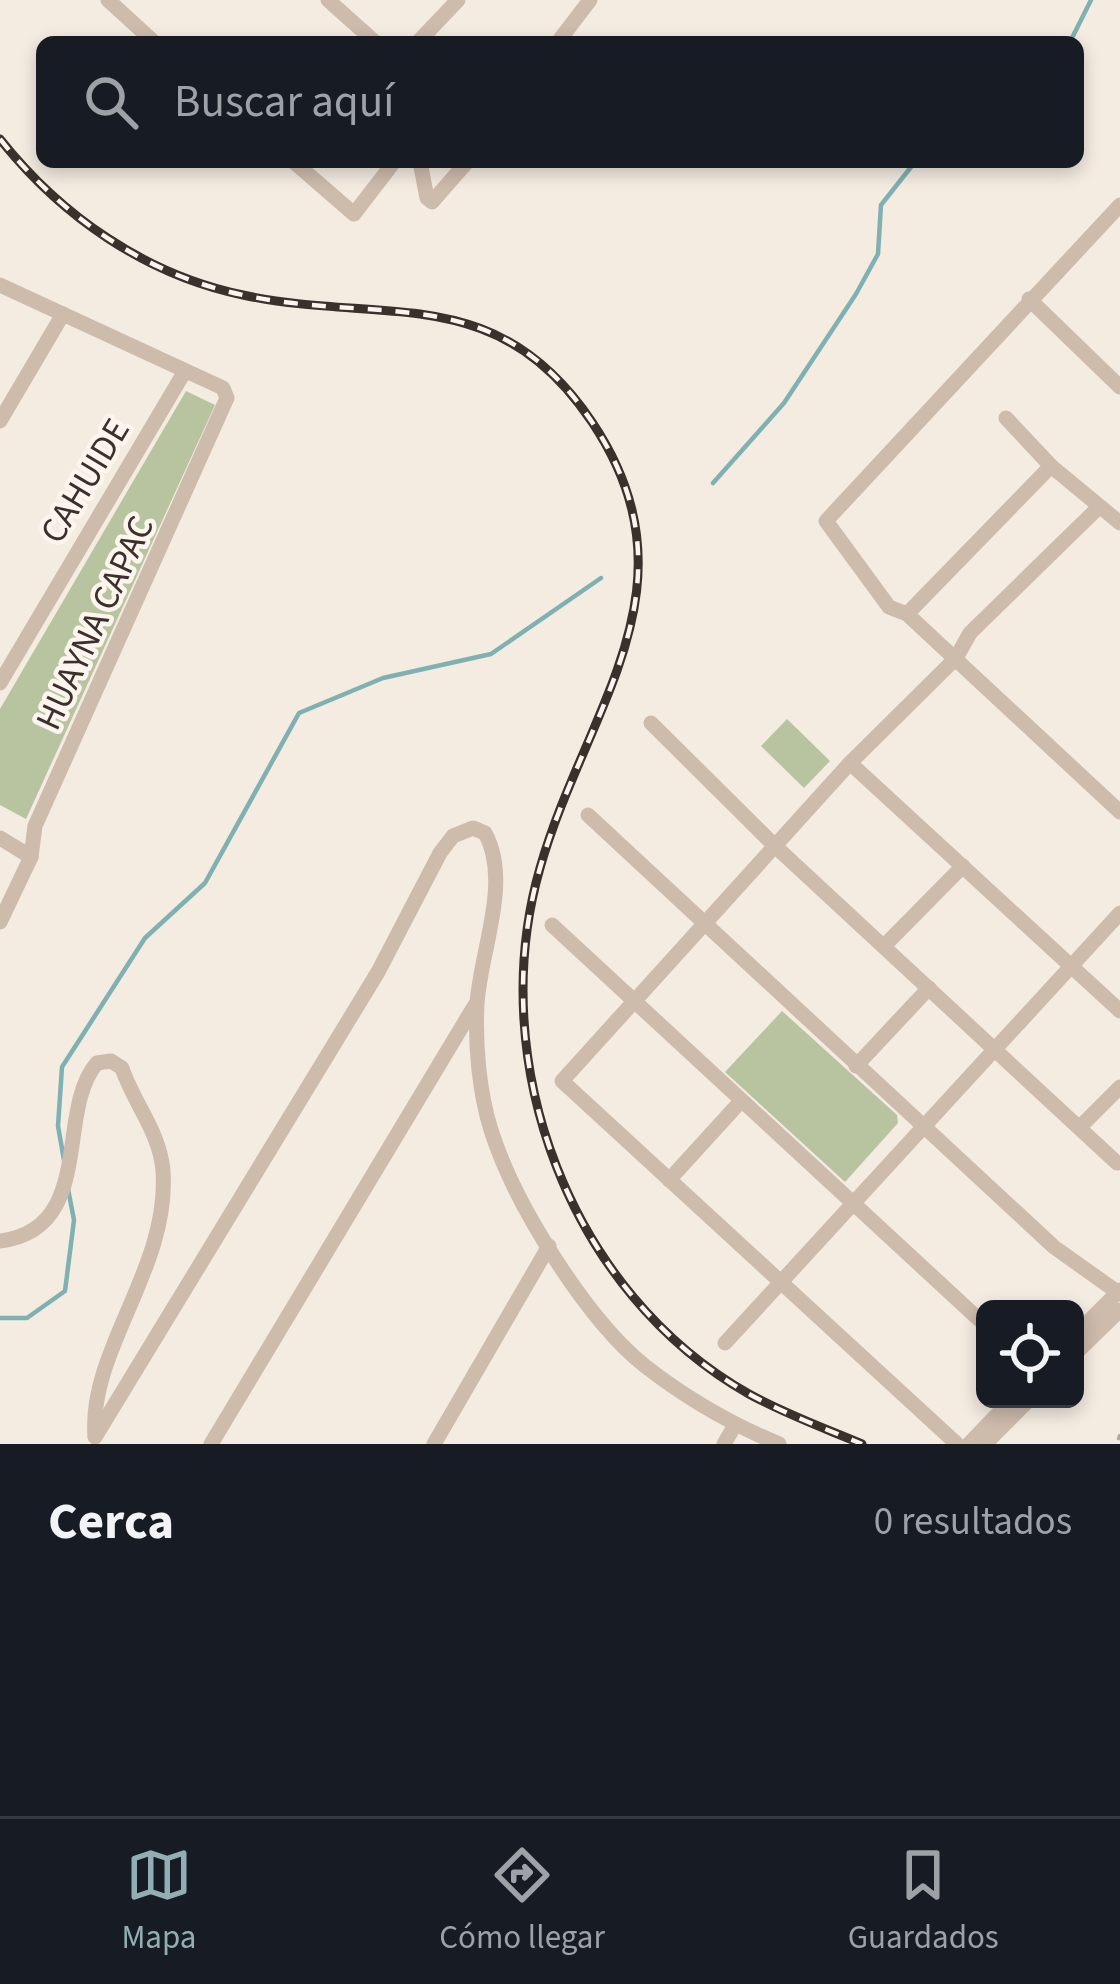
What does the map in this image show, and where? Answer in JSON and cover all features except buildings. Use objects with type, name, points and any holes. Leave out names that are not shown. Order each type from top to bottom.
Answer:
[{"type":"street","points":[[109,0],[148,36]]},
{"type":"street","points":[[328,0],[369,36]]},
{"type":"street","points":[[424,36],[458,0]]},
{"type":"street","points":[[563,36],[590,0]]},
{"type":"street","points":[[301,168],[354,214],[389,168]]},
{"type":"street","points":[[423,168],[432,202],[462,168]]},
{"type":"street","points":[[1120,205],[826,521],[889,607],[907,614],[1120,812]]},
{"type":"street","points":[[0,285],[185,370]]},
{"type":"street","points":[[1028,299],[1120,387]]},
{"type":"street","points":[[0,421],[63,314]]},
{"type":"street","name":"CAHUIDE","points":[[0,683],[185,370]]},
{"type":"street","name":"HUAYNA CAPAC","points":[[0,922],[31,857],[35,826],[226,407],[224,388],[185,370]]},
{"type":"street","points":[[1006,418],[1051,466],[1120,523]]},
{"type":"street","points":[[907,614],[1051,466]]},
{"type":"street","points":[[957,1444],[562,1081],[850,763],[956,658],[970,633],[1098,508]]},
{"type":"street","points":[[651,723],[776,848],[1117,1163]]},
{"type":"street","points":[[850,763],[1120,1011]]},
{"type":"street","points":[[588,814],[1054,1247],[1119,1296]]},
{"type":"street","points":[[97,1441],[378,972],[440,853],[453,836],[473,828],[485,833],[495,856],[477,1003],[483,1103],[492,1136],[549,1246],[623,1345],[735,1425],[779,1444]]},
{"type":"street","points":[[0,838],[31,857]]},
{"type":"street","points":[[884,946],[962,866]]},
{"type":"street","points":[[724,1342],[1120,914]]},
{"type":"street","points":[[552,925],[976,1317]]},
{"type":"street","points":[[856,1066],[929,988]]},
{"type":"street","points":[[211,1444],[477,1003]]},
{"type":"street","points":[[0,1241],[34,1232],[48,1220],[77,1139],[87,1075],[97,1063],[111,1061],[122,1068],[158,1145],[164,1201],[150,1259],[99,1382],[93,1411],[97,1441]]},
{"type":"street","points":[[1080,1127],[1120,1087]]},
{"type":"street","points":[[669,1180],[741,1101]]},
{"type":"street","points":[[434,1444],[549,1246]]},
{"type":"street","points":[[1084,1327],[1119,1296]]},
{"type":"street","points":[[1084,1342],[1119,1296]]},
{"type":"street","points":[[969,1444],[1003,1408]]},
{"type":"street","points":[[985,1444],[1021,1408]]},
{"type":"street","points":[[724,1444],[735,1425]]},
{"type":"green space","points":[[186,391],[215,405],[26,819],[0,805],[0,709]]},
{"type":"green space","points":[[787,719],[830,761],[804,788],[761,746]]},
{"type":"green space","points":[[782,1011],[897,1115],[898,1123],[845,1182],[725,1072]]},
{"type":"waterway","points":[[1073,36],[1091,0]]},
{"type":"waterway","points":[[713,483],[784,403],[856,294],[878,254],[881,205],[910,168]]},
{"type":"waterway","points":[[64,1160],[58,1126],[62,1067],[145,938],[205,883],[299,713],[383,678],[491,654],[601,578]]},
{"type":"waterway","points":[[0,1318],[27,1318],[65,1291],[74,1220],[68,1189]]},
{"type":"railway","points":[[0,139],[78,217],[173,273],[243,295],[434,316],[476,327],[517,346],[555,377],[592,422],[623,482],[637,539],[636,594],[624,648],[540,868],[526,942],[524,1018],[534,1093],[556,1166],[589,1235],[633,1297],[686,1350],[749,1394],[862,1444]]}]
